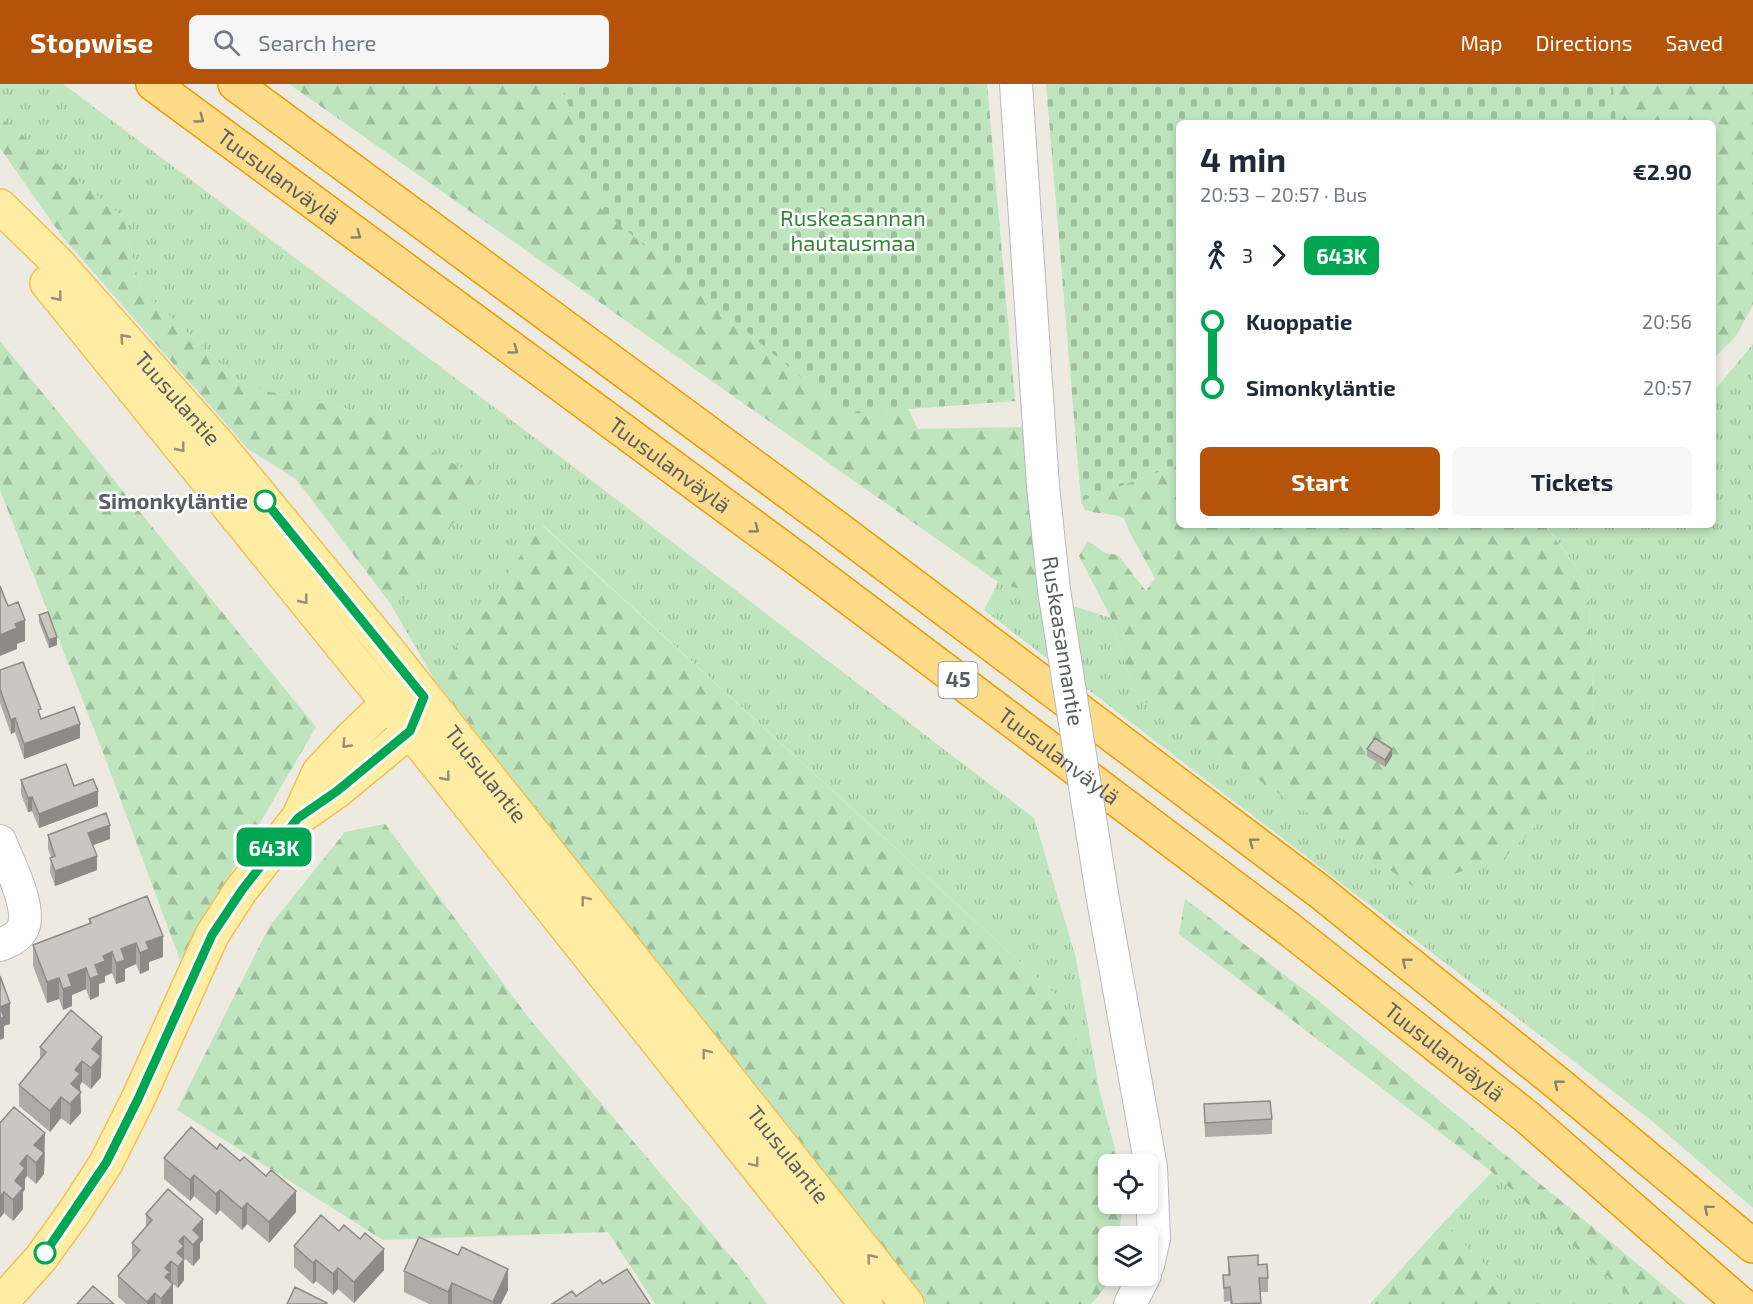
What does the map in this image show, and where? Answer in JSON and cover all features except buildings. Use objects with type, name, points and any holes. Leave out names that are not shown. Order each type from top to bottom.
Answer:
[{"type":"highway","name":"Tuusulanväylä","points":[[153,84],[790,554],[1289,929],[1527,1117],[1741,1304]]},
{"type":"highway","name":"Tuusulanväylä","points":[[235,84],[829,522],[1319,891],[1556,1082],[1753,1246]]},
{"type":"main road","name":"Tuusulantie","points":[[0,206],[56,261],[218,444],[424,697],[907,1304]]},
{"type":"main road","name":"Tuusulantie","points":[[0,215],[40,275],[388,703],[866,1304]]},
{"type":"main road","points":[[0,1304],[41,1258],[106,1163],[138,1099],[212,935],[248,881],[298,818],[319,772],[388,703],[424,697]]},
{"type":"main road","points":[[298,818],[337,791],[410,731],[424,697]]},
{"type":"street","name":"Ruskeasannantie","points":[[1016,84],[1043,486],[1054,590],[1102,894],[1151,1167],[1153,1226]]},
{"type":"street","points":[[0,841],[25,906],[23,928],[13,940],[0,945]]},
{"type":"street","points":[[1130,1304],[1139,1286]]},
{"type":"green space","points":[[0,84],[63,84],[583,474],[1034,818],[1076,958],[1099,1089],[1058,997],[543,525],[434,679],[390,603],[406,597],[361,412],[244,386],[140,288],[124,218],[0,117]]},
{"type":"green space","points":[[289,84],[660,84],[890,372],[918,429],[1023,427],[1038,595],[998,582]]},
{"type":"green space","name":"Ruskeasannan hautausmaa","points":[[562,84],[987,84],[1015,401],[845,414],[601,209]]},
{"type":"green space","points":[[1046,84],[1613,84],[1616,120],[1176,120],[1176,465],[1081,501]]},
{"type":"green space","points":[[1613,84],[1753,84],[1753,305],[1736,336],[1716,356],[1716,120],[1616,120]]},
{"type":"green space","points":[[0,117],[124,218],[140,288],[244,386],[361,412],[481,479],[406,597],[390,603],[296,479],[248,449],[61,235],[0,148]]},
{"type":"green space","points":[[0,341],[316,727],[180,960],[101,747],[0,490]]},
{"type":"green space","points":[[1753,344],[1753,1208],[1652,1121],[984,610],[998,582],[1111,618],[1134,694],[1594,717],[1588,582],[1548,528],[1716,528],[1716,388]]},
{"type":"green space","points":[[1176,465],[1176,528],[1547,528],[1588,582],[1594,717],[1586,760],[1564,798],[1503,859],[1413,886],[1134,694],[1111,618],[1079,556],[1088,541],[1105,553],[1118,555],[1146,591],[1155,578],[1124,518],[1085,510],[1081,501]]},
{"type":"green space","points":[[542,525],[1058,997],[1099,1089],[1116,1154],[1098,1154],[1098,1214],[1122,1214],[1120,1226],[1098,1226],[1098,1286],[1106,1286],[1091,1304],[927,1304],[434,679]]},
{"type":"green space","points":[[385,824],[528,1017],[738,1265],[767,1304],[655,1304],[608,1232],[383,1240],[177,1110],[269,927],[345,832]]},
{"type":"green space","points":[[1185,899],[1315,998],[1686,1304],[1638,1304],[1492,1172],[1179,934]]},
{"type":"green space","points":[[1492,1172],[1638,1304],[1524,1304],[1443,1223]]},
{"type":"green space","points":[[1443,1223],[1524,1304],[1370,1304]]},
{"type":"bus line","name":"643K","points":[[45,1253],[106,1163],[138,1099],[212,935],[242,890],[298,818],[337,791],[410,731],[424,697],[265,501]]},
{"type":"place","name":"Simonkyläntie","points":[[265,501]]}]
